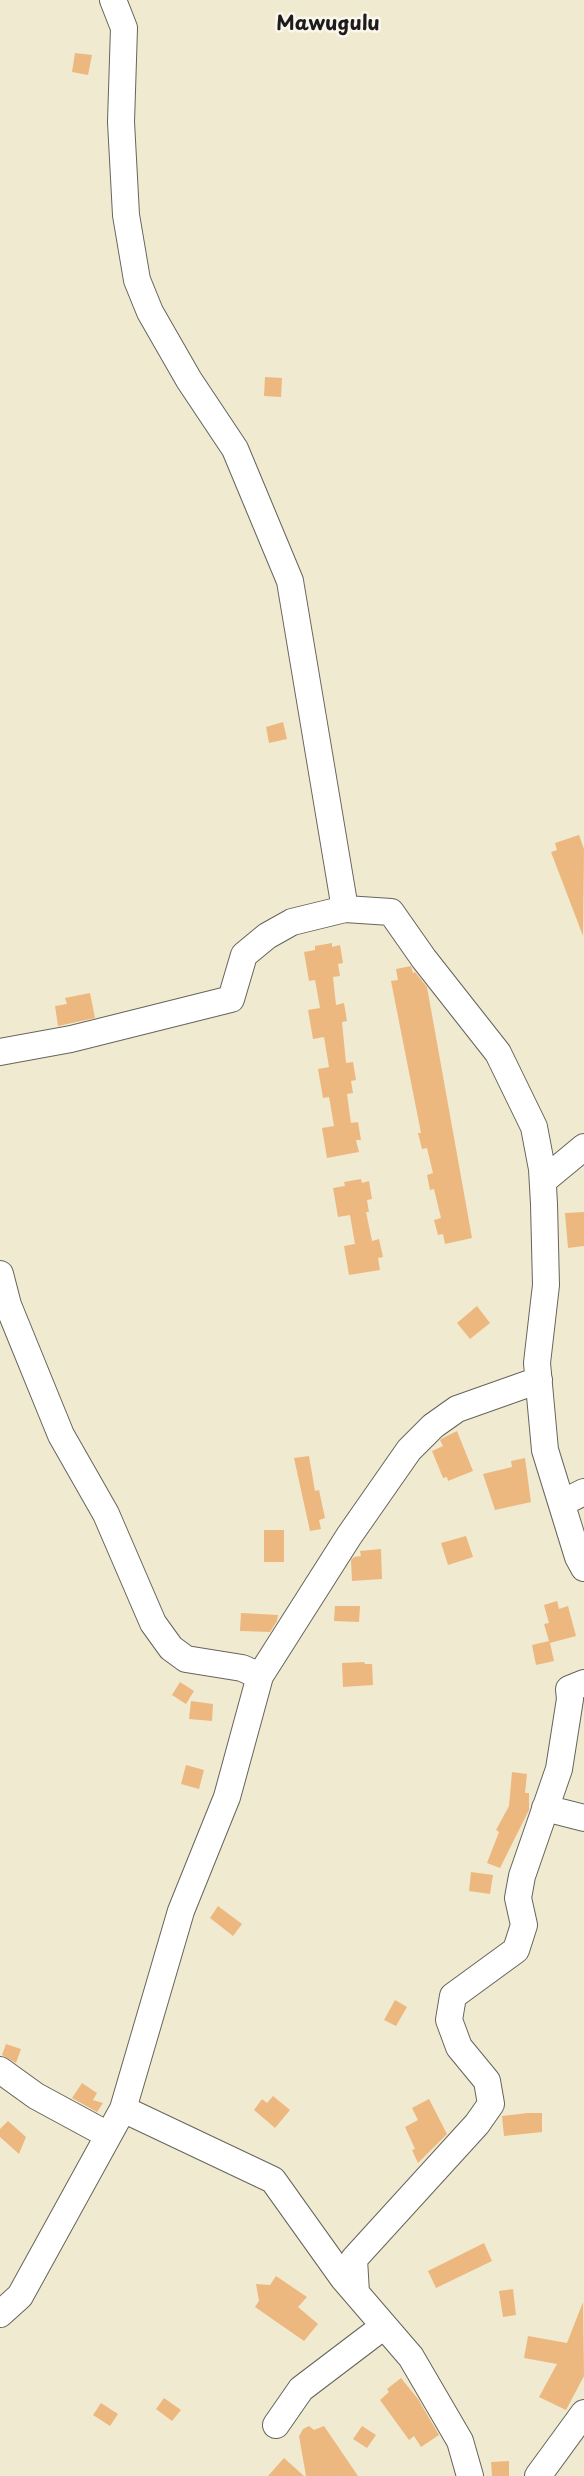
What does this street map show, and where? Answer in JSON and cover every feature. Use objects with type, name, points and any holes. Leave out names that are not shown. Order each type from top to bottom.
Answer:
[{"type":"street","points":[[113,0],[124,28],[121,122],[124,191],[137,280],[150,312],[189,380],[235,448],[290,581],[345,909]]},
{"type":"street","points":[[0,1052],[71,1039],[231,999],[244,955],[267,936],[292,922],[345,909],[391,912],[424,959],[498,1053],[534,1127],[543,1181],[546,1285],[537,1363],[545,1450],[573,1497],[584,1568]]},
{"type":"street","points":[[543,1181],[584,1147]]},
{"type":"street","points":[[0,1274],[8,1305],[61,1435],[106,1514],[153,1623],[171,1648],[186,1659],[242,1668],[260,1676]]},
{"type":"street","points":[[0,2314],[20,2296],[123,2109],[181,1911],[228,1797],[260,1676],[349,1536],[410,1450],[433,1426],[457,1409],[539,1380]]},
{"type":"street","points":[[356,2293],[354,2259],[477,2124],[491,2104],[487,2082],[459,2047],[449,2020],[453,1996],[516,1950],[524,1925],[518,1898],[522,1876],[559,1769],[570,1699],[569,1689],[584,1683]]},
{"type":"street","points":[[545,1808],[584,1818]]},
{"type":"street","points":[[0,2070],[36,2096],[108,2135]]},
{"type":"street","points":[[123,2109],[273,2180],[356,2293],[411,2357],[460,2440],[471,2476]]},
{"type":"street","points":[[276,2425],[302,2390],[384,2326]]},
{"type":"street","points":[[538,2476],[584,2413]]},
{"type":"building","points":[[75,53],[92,55],[88,75],[72,72]]},
{"type":"building","points":[[265,377],[282,378],[281,397],[264,396]]},
{"type":"building","points":[[283,722],[287,739],[269,743],[266,727]]},
{"type":"building","points":[[579,835],[584,849],[583,936],[551,852],[557,850],[555,843]]},
{"type":"building","points":[[332,943],[332,947],[340,945],[343,963],[338,964],[340,976],[333,977],[336,1005],[344,1003],[347,1021],[342,1022],[346,1063],[353,1062],[356,1080],[351,1081],[353,1093],[347,1094],[351,1123],[358,1122],[361,1140],[356,1140],[359,1152],[327,1158],[322,1128],[334,1126],[329,1097],[323,1098],[318,1069],[329,1067],[324,1037],[313,1039],[308,1010],[320,1008],[315,980],[309,981],[304,952],[315,950],[315,946]]},
{"type":"building","points":[[411,966],[413,973],[415,972],[427,987],[472,1238],[445,1244],[443,1234],[438,1235],[434,1220],[441,1218],[434,1189],[430,1190],[427,1175],[433,1173],[427,1148],[422,1149],[418,1133],[421,1133],[391,981],[398,980],[396,969]]},
{"type":"building","points":[[90,993],[95,1018],[58,1026],[55,1006],[67,1004],[65,998]]},
{"type":"building","points":[[361,1179],[362,1183],[369,1181],[372,1199],[367,1200],[369,1212],[366,1212],[372,1241],[379,1239],[383,1257],[378,1258],[380,1270],[349,1275],[344,1246],[355,1244],[350,1215],[338,1217],[333,1188],[345,1186],[344,1182]]},
{"type":"building","points":[[584,1212],[584,1246],[568,1248],[565,1213]]},
{"type":"building","points":[[477,1306],[490,1323],[470,1339],[457,1323]]},
{"type":"building","points":[[457,1431],[473,1471],[448,1481],[447,1477],[443,1478],[432,1451],[443,1446],[440,1440]]},
{"type":"building","points":[[309,1456],[315,1491],[319,1490],[325,1518],[319,1520],[321,1529],[310,1531],[294,1458]]},
{"type":"building","points":[[525,1458],[531,1502],[495,1510],[483,1474],[512,1467],[511,1461]]},
{"type":"building","points":[[264,1530],[284,1530],[284,1562],[264,1562]]},
{"type":"building","points":[[466,1536],[473,1557],[448,1565],[441,1543]]},
{"type":"building","points":[[381,1549],[382,1579],[352,1581],[351,1560],[361,1556],[360,1551]]},
{"type":"building","points":[[557,1601],[559,1609],[568,1606],[576,1636],[550,1643],[554,1661],[536,1665],[532,1645],[549,1641],[544,1624],[549,1623],[544,1605]]},
{"type":"building","points":[[335,1606],[360,1606],[359,1622],[334,1621]]},
{"type":"building","points":[[241,1613],[278,1615],[270,1632],[240,1631]]},
{"type":"building","points":[[342,1663],[372,1664],[373,1685],[343,1687]]},
{"type":"building","points":[[180,1682],[194,1691],[186,1704],[172,1695]]},
{"type":"building","points":[[191,1701],[213,1704],[212,1721],[189,1719]]},
{"type":"building","points":[[186,1765],[204,1770],[199,1789],[181,1784]]},
{"type":"building","points":[[512,1772],[527,1774],[525,1793],[529,1793],[529,1810],[500,1868],[487,1863],[499,1832],[496,1830],[509,1806]]},
{"type":"building","points":[[471,1872],[493,1875],[490,1894],[469,1891]]},
{"type":"building","points":[[218,1906],[242,1924],[233,1936],[210,1918]]},
{"type":"building","points":[[395,2000],[407,2007],[396,2026],[384,2020]]},
{"type":"building","points":[[6,2044],[21,2049],[16,2063],[2,2055]]},
{"type":"building","points":[[82,2083],[97,2093],[93,2100],[103,2103],[97,2112],[72,2098]]},
{"type":"building","points":[[273,2096],[290,2110],[275,2128],[254,2110],[262,2099],[267,2103]]},
{"type":"building","points":[[429,2099],[447,2134],[418,2163],[412,2150],[415,2149],[405,2127],[418,2120],[412,2108]]},
{"type":"building","points":[[542,2113],[542,2132],[504,2136],[502,2116]]},
{"type":"building","points":[[8,2121],[26,2137],[19,2154],[0,2137],[0,2129]]},
{"type":"building","points":[[484,2243],[492,2261],[436,2288],[428,2271]]},
{"type":"building","points":[[276,2276],[307,2297],[298,2307],[318,2324],[304,2341],[255,2307],[259,2301],[256,2284],[270,2285]]},
{"type":"building","points":[[513,2289],[516,2315],[503,2317],[499,2291]]},
{"type":"building","points":[[583,2302],[584,2376],[566,2410],[539,2397],[557,2364],[524,2358],[528,2336],[567,2343]]},
{"type":"building","points":[[401,2378],[418,2399],[439,2435],[421,2447],[414,2436],[409,2440],[380,2400],[389,2392],[387,2389]]},
{"type":"building","points":[[164,2398],[181,2410],[172,2421],[156,2409]]},
{"type":"building","points":[[101,2403],[118,2414],[110,2426],[93,2415]]},
{"type":"building","points":[[309,2426],[314,2430],[324,2426],[358,2476],[306,2476],[299,2436],[303,2429]]},
{"type":"building","points":[[362,2426],[376,2435],[367,2448],[353,2439]]},
{"type":"building","points":[[284,2458],[304,2476],[268,2476]]},
{"type":"building","points":[[509,2461],[509,2476],[492,2476],[491,2462]]},
{"type":"district","name":"Mawugulu","points":[[328,24]]}]
